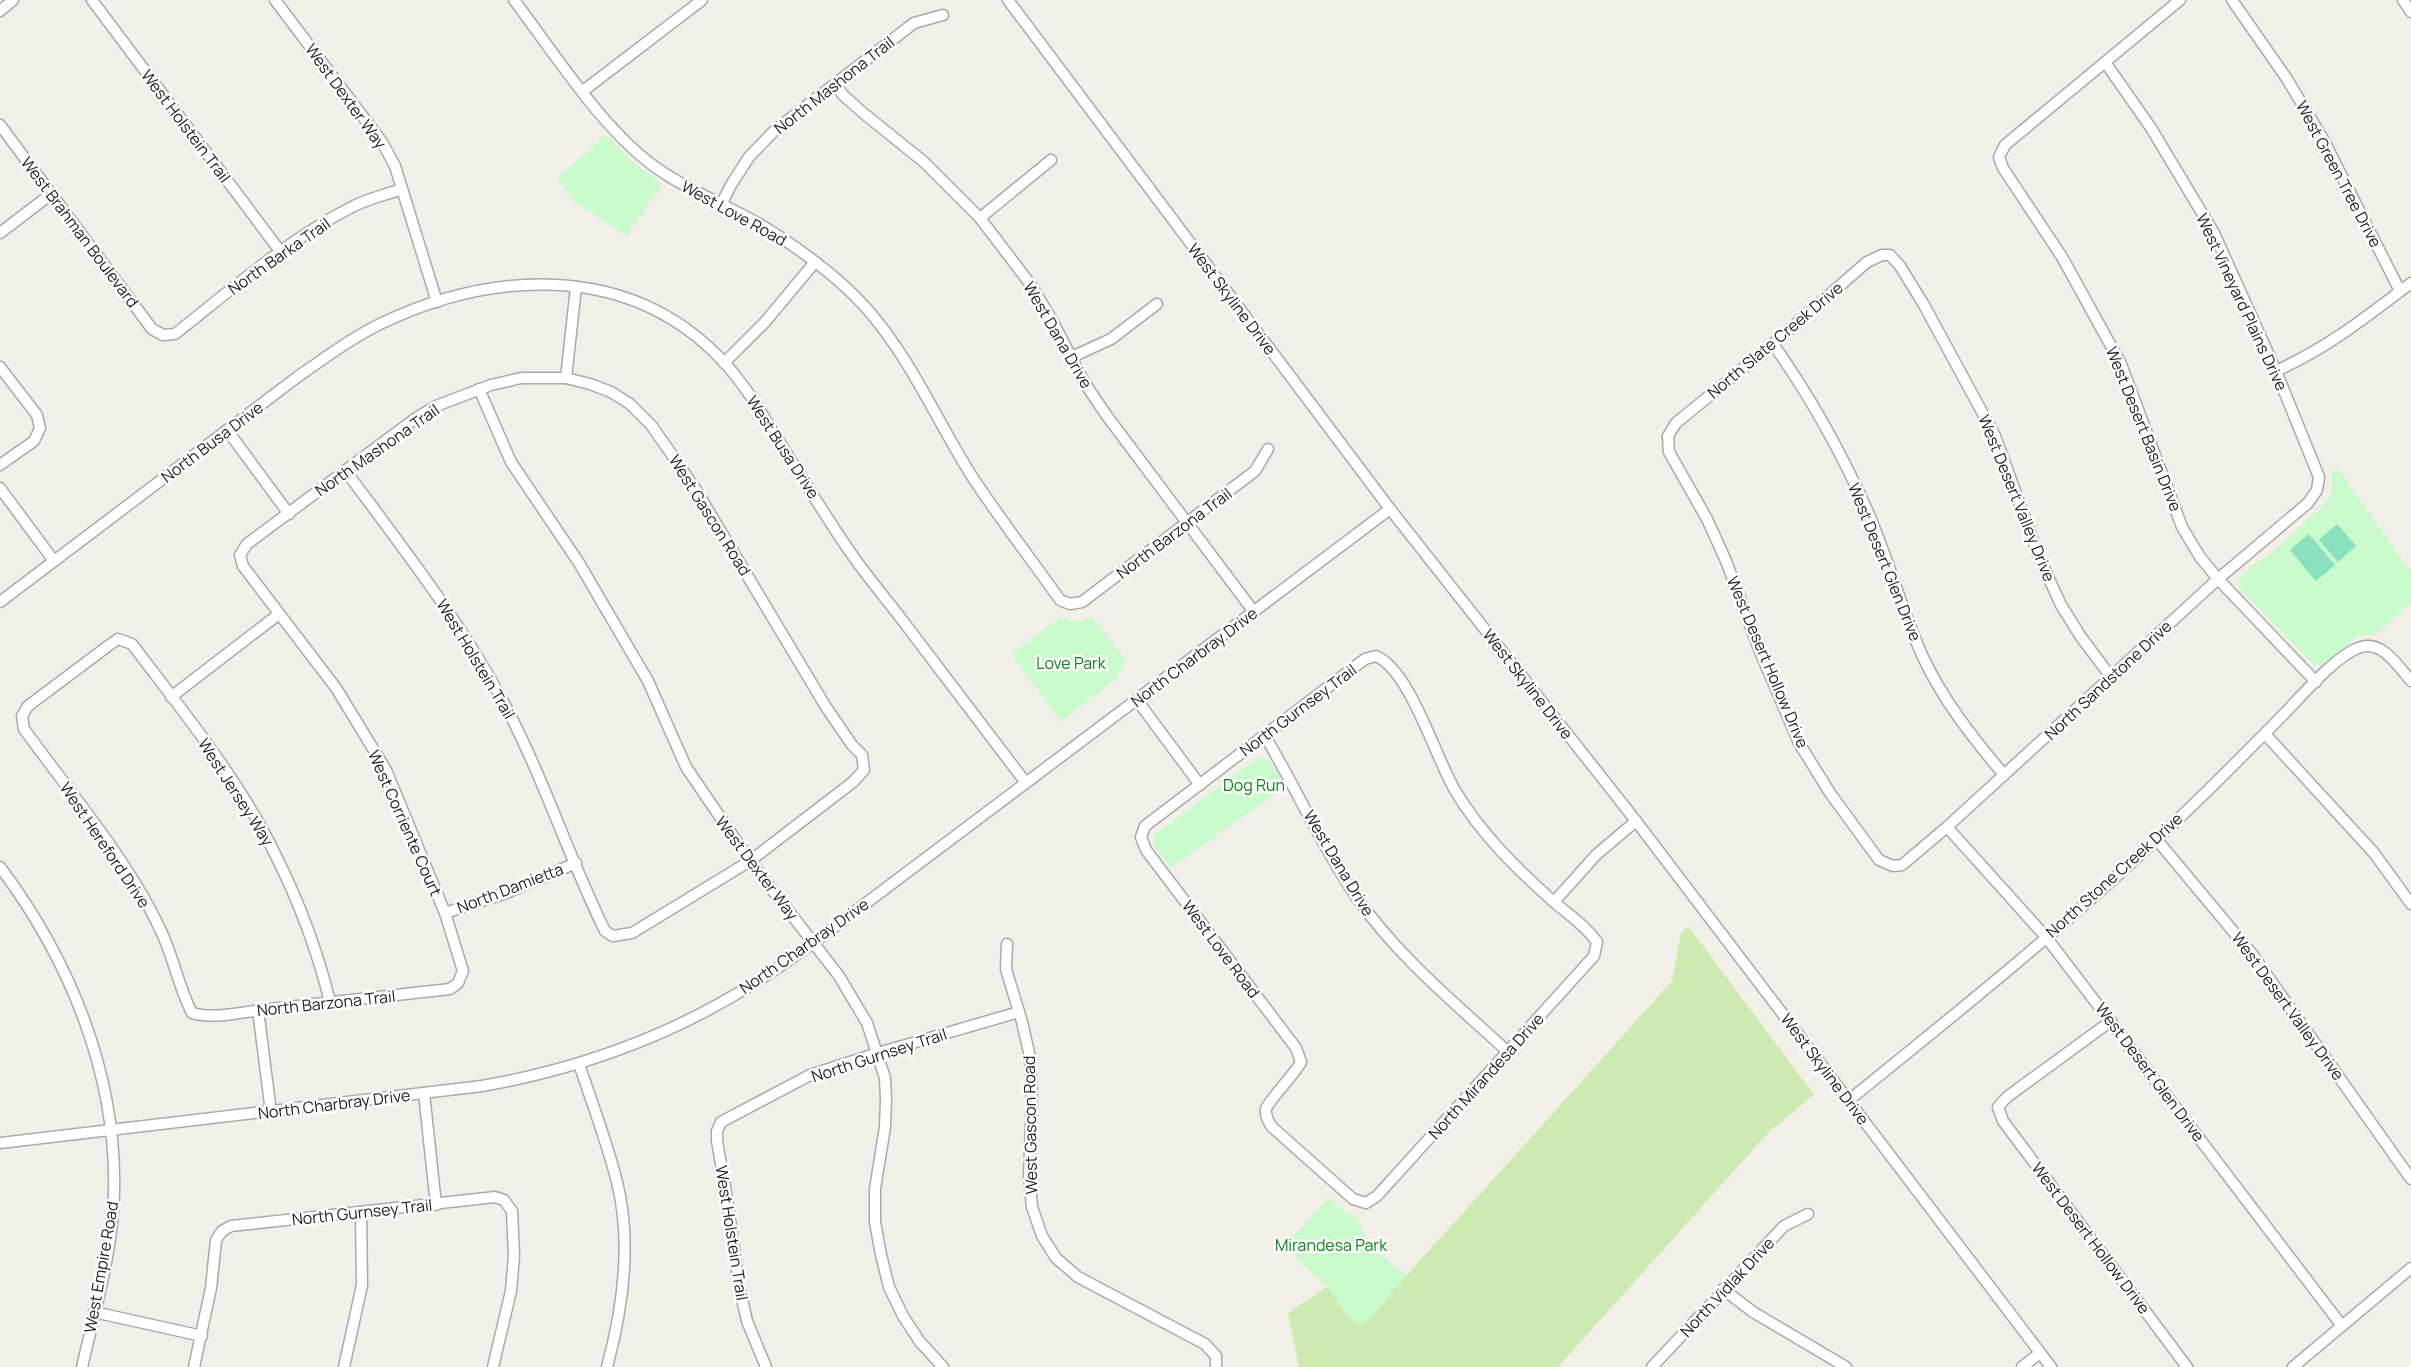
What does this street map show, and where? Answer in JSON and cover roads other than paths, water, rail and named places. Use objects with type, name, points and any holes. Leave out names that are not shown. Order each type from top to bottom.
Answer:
[{"type":"street","points":[[0,11],[14,0]]},
{"type":"street","name":"West Holstein Trail","points":[[92,0],[280,251]]},
{"type":"street","name":"West Dexter Way","points":[[275,0],[382,142],[395,166],[437,302]]},
{"type":"street","name":"West Love Road","points":[[514,0],[583,91],[637,153],[660,171],[780,236],[815,262],[866,308],[910,367],[973,477],[1060,600],[1071,604]]},
{"type":"street","points":[[583,91],[700,0]]},
{"type":"street","name":"West Skyline Drive","points":[[1008,0],[1390,509],[1636,821],[2050,1367]]},
{"type":"street","points":[[2105,62],[2180,0]]},
{"type":"street","name":"West Green Tree Drive","points":[[2232,0],[2286,79],[2323,139],[2400,291]]},
{"type":"street","points":[[2403,0],[2411,12]]},
{"type":"street","name":"North Mashona Trail","points":[[721,205],[749,158],[774,131],[914,23],[943,15]]},
{"type":"street","name":"West Desert Basin Drive","points":[[2105,62],[2006,145],[1999,157],[2003,168],[2062,257],[2111,345],[2139,408],[2182,527],[2200,557],[2316,682]]},
{"type":"street","name":"West Vineyard Plains Drive","points":[[2105,62],[2151,128],[2214,233],[2276,371],[2319,477],[2317,490]]},
{"type":"street","name":"West Dana Drive","points":[[835,84],[843,95],[862,112],[924,162],[980,218],[1032,285],[1084,382],[1107,416],[1254,612]]},
{"type":"street","name":"West Brahman Boulevard","points":[[0,125],[152,329],[164,335]]},
{"type":"street","points":[[980,218],[1051,160]]},
{"type":"street","name":"North Barka Trail","points":[[164,335],[175,334],[280,251],[352,206],[402,189]]},
{"type":"street","points":[[0,233],[51,194]]},
{"type":"street","name":"North Slate Creek Drive","points":[[1668,436],[1676,423],[1773,344],[1867,262],[1882,255],[1890,255]]},
{"type":"street","name":"West Desert Valley Drive","points":[[1890,255],[1900,266],[1924,305],[1995,436],[2039,557],[2061,604],[2087,647],[2111,677]]},
{"type":"street","points":[[724,363],[765,322],[815,262]]},
{"type":"street","points":[[2276,371],[2310,356],[2331,343],[2411,283]]},
{"type":"street","name":"West Busa Drive","points":[[437,302],[471,292],[509,286],[548,284],[591,288],[628,298],[663,314],[693,334],[724,363],[748,392],[849,550],[1026,783]]},
{"type":"street","points":[[566,378],[576,287]]},
{"type":"street","name":"North Busa Drive","points":[[0,602],[336,349],[378,325],[437,302]]},
{"type":"street","points":[[1072,357],[1111,339],[1157,304]]},
{"type":"street","name":"West Desert Glen Drive","points":[[1773,344],[1821,419],[1849,472],[1871,520],[1899,599],[1923,657],[1974,741],[2004,775]]},
{"type":"street","points":[[0,367],[36,415],[40,428],[34,441],[0,465]]},
{"type":"street","name":"North Mashona Trail","points":[[240,555],[247,544],[416,418],[458,396],[478,389],[521,378],[566,378]]},
{"type":"street","name":"West Gascon Road","points":[[566,378],[610,392],[630,404],[651,426],[696,490],[826,707],[852,745],[862,755],[864,770],[853,782],[750,861]]},
{"type":"street","name":"West Dexter Way","points":[[478,389],[510,462],[579,563],[648,681],[686,767],[750,861],[854,998],[878,1053],[885,1078],[885,1127],[875,1189],[875,1222],[881,1255],[889,1287],[903,1316],[920,1342],[943,1367]]},
{"type":"street","points":[[227,430],[289,514]]},
{"type":"street","name":"West Desert Hollow Drive","points":[[1668,436],[1669,452],[1707,519],[1726,561],[1759,649],[1799,743],[1830,793],[1879,860],[1897,866]]},
{"type":"street","name":"North Barzona Trail","points":[[1071,604],[1082,602],[1256,471],[1268,449]]},
{"type":"street","name":"West Holstein Trail","points":[[345,470],[440,598],[486,670],[508,710],[604,931],[613,936],[632,933],[750,861]]},
{"type":"street","points":[[0,488],[54,561]]},
{"type":"street","name":"North Sandstone Drive","points":[[1897,866],[1907,862],[1947,827],[2218,579],[2308,503],[2317,490]]},
{"type":"street","name":"North Charbray Drive","points":[[0,1143],[271,1112],[520,1080],[579,1064],[638,1042],[756,983],[813,943],[1390,509]]},
{"type":"street","name":"West Corriente Court","points":[[240,555],[243,566],[336,688],[386,770],[445,913],[464,971],[459,983]]},
{"type":"street","points":[[171,697],[279,614]]},
{"type":"street","name":"West Jersey Way","points":[[22,716],[28,706],[118,639],[132,644],[232,781],[276,855],[303,920],[325,981],[330,1002]]},
{"type":"street","name":"North Stone Creek Drive","points":[[1848,1101],[2007,971],[2157,840],[2345,656],[2358,648],[2372,645],[2387,653],[2411,681]]},
{"type":"street","name":"North Gurnsey Trail","points":[[1141,837],[1145,826],[1365,659],[1376,656],[1385,660],[1417,709],[1455,790],[1475,820],[1502,851],[1554,902]]},
{"type":"street","points":[[1137,700],[1200,785]]},
{"type":"street","name":"West Hereford Drive","points":[[22,716],[24,729],[120,860],[142,895],[160,927],[192,1013]]},
{"type":"street","points":[[2265,734],[2374,853],[2411,904]]},
{"type":"street","name":"West Dana Drive","points":[[1265,736],[1333,860],[1381,930],[1408,960],[1508,1052]]},
{"type":"street","points":[[1554,902],[1596,855],[1636,821]]},
{"type":"street","name":"West Desert Glen Drive","points":[[1947,827],[2046,937],[2342,1326]]},
{"type":"street","name":"West Love Road","points":[[1141,837],[1146,850],[1296,1048],[1301,1062],[1294,1074],[1266,1106],[1266,1116]]},
{"type":"street","name":"West Desert Valley Drive","points":[[2157,840],[2252,954],[2411,1179]]},
{"type":"street","name":"North Damietta","points":[[445,913],[506,892],[576,863]]},
{"type":"street","name":"West Empire Road","points":[[0,867],[20,894],[57,957],[81,1007],[101,1073],[111,1131],[113,1202],[104,1270],[82,1367]]},
{"type":"street","name":"North Mirandesa Drive","points":[[1266,1116],[1272,1127],[1353,1199],[1366,1203],[1377,1196],[1594,956],[1597,942],[1589,930],[1554,902]]},
{"type":"street","name":"West Gascon Road","points":[[1007,944],[1006,969],[1030,1057],[1032,1095],[1029,1176],[1032,1207],[1042,1236],[1056,1258],[1078,1277],[1205,1344],[1216,1361]]},
{"type":"street","name":"North Barzona Trail","points":[[192,1013],[202,1016],[450,989],[459,983]]},
{"type":"street","points":[[258,1010],[271,1112]]},
{"type":"street","name":"North Gurnsey Trail","points":[[717,1131],[721,1122],[810,1076],[878,1053],[1019,1012]]},
{"type":"street","name":"West Desert Hollow Drive","points":[[2111,1021],[2007,1097],[1998,1107],[2003,1121],[2187,1367]]},
{"type":"street","points":[[579,1064],[617,1183],[622,1218],[625,1253],[622,1294],[617,1332],[607,1367]]},
{"type":"street","points":[[424,1093],[436,1205]]},
{"type":"street","name":"West Holstein Trail","points":[[717,1131],[739,1286],[747,1321],[766,1367]]},
{"type":"street","name":"North Gurnsey Trail","points":[[202,1336],[212,1288],[216,1240],[222,1231],[231,1226],[495,1197],[504,1200],[512,1211],[514,1256],[511,1291],[493,1367]]},
{"type":"street","points":[[344,1367],[362,1285],[361,1212]]},
{"type":"street","name":"North Vidlak Drive","points":[[1652,1367],[1784,1226],[1808,1214]]},
{"type":"street","points":[[2294,1367],[2411,1268]]},
{"type":"street","points":[[1723,1289],[1753,1312],[1846,1367]]},
{"type":"street","points":[[94,1312],[202,1336],[194,1367]]},
{"type":"street","points":[[2022,1367],[2040,1353]]},
{"type":"park label","name":"Love Park","points":[[1071,663]]},
{"type":"park label","name":"Dog Run","points":[[1254,785]]},
{"type":"park label","name":"Mirandesa Park","points":[[1331,1245]]}]
